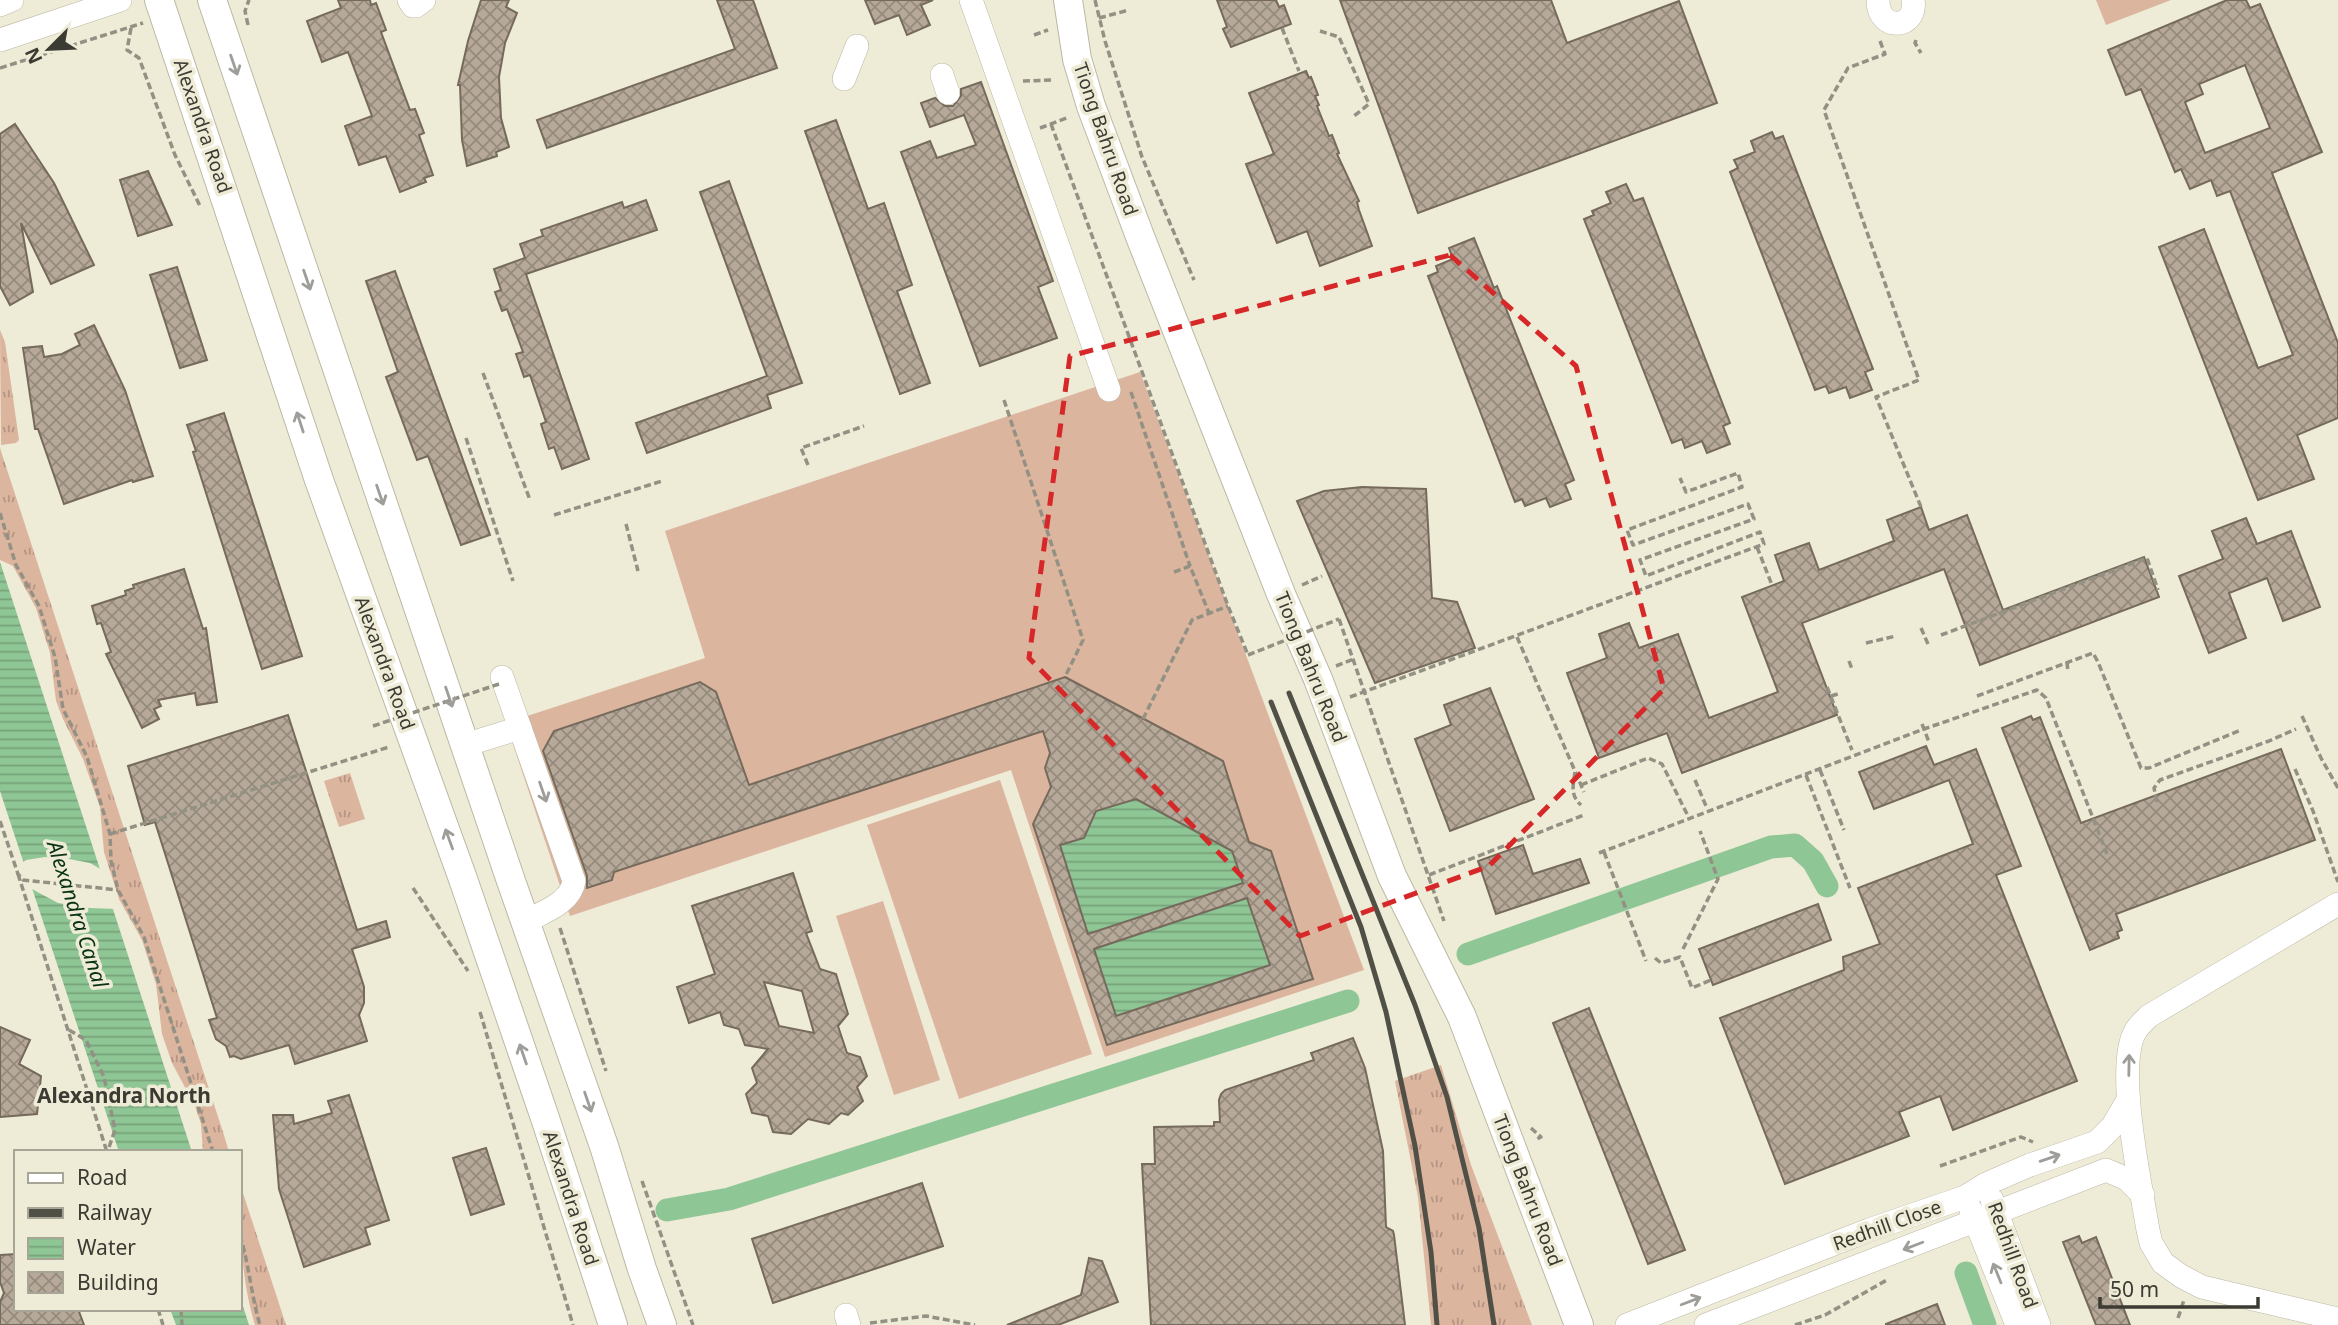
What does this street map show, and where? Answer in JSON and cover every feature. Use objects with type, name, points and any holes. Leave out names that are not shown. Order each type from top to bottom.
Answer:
[{"type":"main road","name":"Alexandra Road","points":[[159,0],[319,480],[472,904],[613,1325]]},
{"type":"main road","points":[[212,0],[525,922],[604,1146],[662,1325]]},
{"type":"main road","name":"Tiong Bahru Road","points":[[1068,0],[1077,59],[1091,106],[1186,355],[1328,705],[1392,876],[1462,1017],[1579,1325]]},
{"type":"main road","points":[[598,1282],[598,1265],[602,1254],[608,1250],[625,1249],[632,1253],[642,1269]]},
{"type":"street","points":[[0,5],[12,0]]},
{"type":"street","points":[[0,40],[120,0]]},
{"type":"street","points":[[409,0],[412,6],[416,6],[424,0]]},
{"type":"street","points":[[971,0],[1000,82],[1023,171],[1057,266],[1109,390]]},
{"type":"street","points":[[1878,0],[1878,10],[1882,17],[1896,24],[1911,15],[1913,0]]},
{"type":"street","points":[[845,79],[857,46]]},
{"type":"street","points":[[501,681],[574,881],[573,891],[567,897],[525,922]]},
{"type":"street","points":[[465,745],[520,728]]},
{"type":"street","points":[[2338,904],[2149,1016],[2134,1033],[2129,1052],[2128,1100],[2151,1243],[2163,1263],[2202,1287],[2300,1317],[2338,1319]]},
{"type":"street","name":"Redhill Close","points":[[1627,1325],[1870,1230],[1965,1198],[1986,1184],[2030,1165],[2097,1143],[2112,1127],[2128,1100]]},
{"type":"street","name":"Redhill Close","points":[[1706,1325],[2106,1171],[2127,1180],[2143,1195]]},
{"type":"street","name":"Redhill Road","points":[[1986,1184],[1987,1218],[2017,1325]]},
{"type":"street","name":"Redhill Road","points":[[1965,1198],[1987,1218],[2039,1325]]},
{"type":"path","points":[[1095,0],[1142,158],[1194,280]]},
{"type":"path","points":[[1100,18],[1129,10]]},
{"type":"path","points":[[0,68],[131,28]]},
{"type":"path","points":[[1282,28],[1299,71]]},
{"type":"path","points":[[1034,35],[1045,31]]},
{"type":"path","points":[[1320,31],[1339,37],[1369,104],[1354,116]]},
{"type":"path","points":[[1877,34],[1885,54],[1848,68],[1824,110],[1919,380],[1876,397],[1921,507]]},
{"type":"path","points":[[1000,82],[1053,79]]},
{"type":"path","points":[[1040,128],[1071,116]]},
{"type":"path","points":[[1051,124],[1248,655],[1339,619],[1354,659]]},
{"type":"path","points":[[483,373],[530,500]]},
{"type":"path","points":[[1109,390],[1129,385],[1190,566],[1209,614]]},
{"type":"path","points":[[1004,400],[1083,640],[1065,677]]},
{"type":"path","points":[[808,465],[801,448],[864,426]]},
{"type":"path","points":[[466,438],[513,581]]},
{"type":"path","points":[[1328,705],[1764,544],[1760,532],[1646,576],[1640,561],[1755,519],[1748,504],[1633,545],[1628,530],[1742,487],[1738,473],[1686,492],[1680,478]]},
{"type":"path","points":[[554,515],[662,481]]},
{"type":"path","points":[[0,513],[16,565],[39,606],[55,657],[63,709],[87,757],[110,834],[111,860],[118,890],[144,937],[212,1150]]},
{"type":"path","points":[[626,524],[638,571]]},
{"type":"path","points":[[502,547],[508,545]]},
{"type":"path","points":[[1757,547],[1772,585]]},
{"type":"path","points":[[1941,635],[2147,558],[2158,590]]},
{"type":"path","points":[[1174,572],[1190,566]]},
{"type":"path","points":[[1143,719],[1192,621],[1228,606]]},
{"type":"path","points":[[1921,628],[1928,644]]},
{"type":"path","points":[[1866,643],[1896,636]]},
{"type":"path","points":[[1517,637],[1584,792]]},
{"type":"path","points":[[1977,696],[2093,653],[2141,768],[2149,768],[2241,730]]},
{"type":"path","points":[[1849,661],[1852,669]]},
{"type":"path","points":[[2067,662],[2068,672]]},
{"type":"path","points":[[373,726],[501,681]]},
{"type":"path","points":[[1827,687],[1852,750]]},
{"type":"path","points":[[1646,961],[1601,852],[1820,770],[1923,727],[2033,690],[2041,691],[2046,698],[2107,854]]},
{"type":"path","points":[[1831,696],[1841,693]]},
{"type":"path","points":[[2302,716],[2320,758],[2338,788]]},
{"type":"path","points":[[1923,727],[1928,742]]},
{"type":"path","points":[[2157,802],[2154,788],[2160,780],[2296,729]]},
{"type":"path","points":[[110,834],[392,746]]},
{"type":"path","points":[[1581,785],[1648,758],[1662,764],[1686,814]]},
{"type":"path","points":[[2295,769],[2338,883]]},
{"type":"path","points":[[1820,770],[1844,830]]},
{"type":"path","points":[[1575,771],[1572,792],[1581,805]]},
{"type":"path","points":[[1806,775],[1850,888]]},
{"type":"path","points":[[1695,780],[1706,806]]},
{"type":"path","points":[[1429,875],[1584,814]]},
{"type":"path","points":[[0,821],[107,1150]]},
{"type":"path","points":[[1683,948],[1718,879],[1700,831]]},
{"type":"path","points":[[18,874],[23,880],[118,890]]},
{"type":"path","points":[[414,888],[469,974]]},
{"type":"path","points":[[553,906],[606,1073]]},
{"type":"path","points":[[1655,958],[1661,963],[1680,957],[1692,988],[1711,980]]},
{"type":"path","points":[[481,1012],[573,1325]]},
{"type":"path","points":[[68,1029],[86,1041],[104,1077],[115,1130],[109,1150]]},
{"type":"path","points":[[1535,1140],[1541,1137]]},
{"type":"path","points":[[640,1175],[693,1325]]},
{"type":"path","points":[[242,1242],[260,1325]]},
{"type":"path","points":[[1795,1325],[1825,1315],[1893,1277]]},
{"type":"path","points":[[851,1322],[926,1316],[975,1325]]},
{"type":"highlighted area","points":[[1450,255],[1576,366],[1664,689],[1489,866],[1300,936],[1029,658],[1070,356]]},
{"type":"green space","points":[[2096,0],[2171,0],[2106,25]]},
{"type":"green space","points":[[0,330],[5,342],[19,440],[1,445]]},
{"type":"green space","points":[[1140,372],[1364,970],[1105,1057],[1011,770],[570,916],[506,723],[705,658],[665,531]]},
{"type":"green space","points":[[0,448],[228,1150],[203,1150],[201,1124],[195,1106],[172,1063],[162,1034],[156,984],[142,940],[119,899],[104,852],[100,807],[83,759],[56,701],[50,653],[36,608],[13,566],[0,560]]},
{"type":"green space","points":[[350,773],[365,819],[339,827],[324,781]]},
{"type":"green space","points":[[1000,780],[1092,1054],[959,1099],[867,825]]},
{"type":"green space","points":[[883,901],[940,1080],[894,1095],[836,916]]},
{"type":"green space","points":[[1441,1065],[1471,1165],[1532,1325],[1431,1325],[1418,1197],[1395,1081]]},
{"type":"green space","points":[[242,1190],[286,1325],[255,1325],[244,1273]]},
{"type":"water","name":"Alexandra Canal","points":[[0,562],[191,1150],[118,1150],[0,791]]},
{"type":"water","points":[[1136,799],[1232,851],[1243,883],[1088,934],[1060,845],[1084,837],[1096,811]]},
{"type":"water","points":[[1247,898],[1270,965],[1116,1016],[1094,949]]},
{"type":"water","points":[[242,1303],[249,1325],[176,1325],[171,1311],[242,1311]]},
{"type":"pier","points":[[45,857],[90,863],[104,871],[117,909],[58,903],[30,888],[20,864],[26,860]]},
{"type":"building","points":[[338,0],[370,0],[371,5],[376,3],[386,30],[381,32],[410,110],[415,109],[424,133],[419,135],[433,175],[424,178],[426,182],[400,192],[386,156],[359,165],[345,126],[372,116],[348,52],[322,62],[307,21],[341,8]]},
{"type":"building","points":[[481,0],[509,0],[506,7],[517,13],[505,43],[499,77],[501,118],[509,147],[496,152],[497,156],[467,166],[458,85]]},
{"type":"building","points":[[717,0],[753,0],[777,68],[547,148],[537,120],[735,49]]},
{"type":"building","points":[[865,0],[933,0],[921,5],[930,25],[907,35],[899,15],[875,24]]},
{"type":"building","points":[[1217,0],[1276,0],[1279,7],[1284,5],[1291,24],[1231,47],[1223,29],[1227,27]]},
{"type":"building","points":[[1340,0],[1551,0],[1567,43],[1679,1],[1717,103],[1418,213]]},
{"type":"building","points":[[2227,0],[2246,0],[2250,8],[2260,4],[2322,152],[2272,173],[2338,343],[2338,418],[2297,435],[2314,479],[2258,500],[2159,247],[2204,229],[2258,368],[2293,355],[2230,191],[2217,196],[2211,180],[2190,189],[2181,169],[2175,172],[2141,89],[2126,95],[2108,50]],"holes":[[[2245,65],[2270,128],[2205,153],[2185,102],[2203,94],[2199,84]]]},
{"type":"building","points":[[1306,71],[1318,95],[1315,96],[1319,105],[1317,106],[1329,136],[1332,135],[1339,153],[1337,154],[1359,201],[1359,210],[1372,246],[1320,266],[1307,231],[1277,243],[1246,164],[1274,154],[1249,93]]},
{"type":"building","points":[[981,82],[1053,281],[1038,287],[1057,338],[980,366],[901,152],[930,141],[937,158],[976,145],[964,115],[930,127],[921,103],[935,98],[945,106],[953,106],[961,96],[961,89]]},
{"type":"building","points":[[836,120],[868,209],[884,203],[912,285],[897,291],[930,383],[900,394],[805,131]]},
{"type":"building","points":[[15,124],[54,183],[94,265],[51,284],[21,223],[33,292],[10,305],[0,286],[0,134]]},
{"type":"building","points":[[1772,132],[1775,139],[1783,136],[1873,369],[1865,372],[1872,390],[1850,398],[1846,387],[1829,393],[1826,386],[1815,390],[1730,172],[1738,168],[1734,160],[1755,152],[1751,141]]},
{"type":"building","points":[[148,171],[172,225],[138,236],[120,180]]},
{"type":"building","points":[[729,181],[802,383],[767,395],[771,408],[647,453],[636,423],[767,376],[700,192]]},
{"type":"building","points":[[1626,184],[1634,201],[1643,198],[1730,423],[1723,426],[1730,444],[1707,453],[1702,441],[1685,448],[1682,439],[1672,443],[1584,219],[1594,215],[1592,211],[1611,203],[1606,192]]},
{"type":"building","points":[[646,200],[657,230],[526,274],[589,459],[562,469],[554,447],[549,449],[541,424],[546,422],[530,375],[524,377],[516,354],[523,352],[507,309],[502,311],[495,292],[501,290],[494,269],[525,258],[520,244],[543,236],[541,230],[622,202],[624,208]]},
{"type":"building","points":[[1474,238],[1494,288],[1497,286],[1574,480],[1565,484],[1571,499],[1550,507],[1546,498],[1525,506],[1522,499],[1515,502],[1428,276],[1438,272],[1436,266],[1453,259],[1449,248]]},
{"type":"building","points":[[177,267],[207,360],[180,368],[150,275]]},
{"type":"building","points":[[395,271],[490,535],[461,545],[428,456],[417,460],[386,377],[398,372],[366,281]]},
{"type":"building","points":[[94,325],[125,390],[153,476],[133,482],[132,480],[64,504],[38,429],[35,429],[23,348],[42,346],[44,357],[62,354],[80,345],[75,334]]},
{"type":"building","points":[[224,413],[302,656],[262,669],[193,452],[196,451],[187,425]]},
{"type":"building","points":[[1362,487],[1426,489],[1432,598],[1457,602],[1475,648],[1375,683],[1297,501],[1324,491]]},
{"type":"building","points":[[1921,507],[1929,530],[1967,515],[2003,610],[2144,557],[2159,597],[1980,665],[1944,569],[1802,623],[1837,715],[1682,773],[1667,733],[1599,758],[1567,673],[1607,658],[1599,634],[1629,623],[1639,648],[1678,634],[1709,718],[1778,692],[1742,597],[1784,581],[1775,555],[1809,543],[1819,570],[1894,541],[1887,520]]},
{"type":"building","points":[[2246,518],[2257,544],[2291,531],[2320,607],[2283,621],[2267,578],[2229,593],[2246,638],[2209,653],[2179,576],[2223,559],[2212,531]]},
{"type":"building","points":[[184,569],[203,629],[206,628],[217,702],[197,705],[195,693],[158,700],[161,706],[154,709],[159,719],[142,728],[106,654],[111,652],[101,623],[97,624],[92,606],[126,595],[125,591],[134,588],[133,585]]},
{"type":"building","points":[[1065,677],[1223,761],[1249,842],[1271,851],[1313,979],[1107,1045],[1033,824],[1051,787],[1045,768],[1050,753],[1043,731],[614,872],[612,880],[587,888],[587,876],[543,751],[554,731],[700,682],[716,692],[749,785]],"holes":[[[1136,799],[1232,851],[1243,883],[1088,934],[1060,845],[1084,838],[1096,811]],[[1247,898],[1270,965],[1116,1016],[1094,949]]]},
{"type":"building","points":[[1490,688],[1534,799],[1450,831],[1415,739],[1451,725],[1444,705]]},
{"type":"building","points":[[288,715],[357,930],[386,921],[390,937],[352,949],[364,987],[364,1003],[359,1015],[367,1041],[295,1064],[289,1045],[241,1059],[230,1057],[226,1046],[216,1039],[209,1020],[217,1018],[155,822],[145,825],[128,766]]},
{"type":"building","points":[[2031,716],[2033,720],[2040,717],[2081,823],[2281,749],[2315,840],[2116,914],[2122,930],[2117,932],[2119,938],[2090,950],[2002,728]]},
{"type":"building","points":[[1926,746],[1934,765],[1976,749],[2021,866],[1996,875],[2077,1081],[1953,1130],[1940,1096],[1899,1112],[1909,1136],[1785,1184],[1720,1018],[1844,970],[1843,957],[1880,944],[1858,888],[1973,844],[1949,780],[1874,809],[1859,772]]},
{"type":"building","points":[[1523,845],[1533,874],[1580,859],[1589,883],[1496,914],[1478,861]]},
{"type":"building","points":[[793,873],[812,931],[806,933],[820,969],[836,974],[848,1014],[838,1026],[847,1053],[860,1057],[867,1076],[857,1087],[863,1101],[848,1115],[841,1113],[829,1124],[808,1119],[791,1134],[773,1132],[768,1116],[752,1113],[746,1094],[757,1083],[752,1068],[768,1049],[745,1045],[739,1029],[724,1025],[720,1012],[689,1023],[677,987],[715,974],[692,906]],"holes":[[[764,982],[802,991],[814,1033],[779,1026]]]},
{"type":"building","points":[[1818,904],[1831,940],[1713,985],[1699,949]]},
{"type":"building","points":[[1589,1008],[1685,1250],[1648,1264],[1553,1023]]},
{"type":"building","points":[[0,1027],[30,1040],[19,1064],[41,1076],[37,1114],[0,1117]]},
{"type":"building","points":[[1353,1038],[1365,1068],[1383,1151],[1386,1227],[1393,1231],[1394,1235],[1405,1325],[1151,1325],[1142,1164],[1155,1164],[1154,1127],[1214,1126],[1214,1122],[1220,1122],[1219,1100],[1225,1090],[1314,1060],[1311,1053]]},
{"type":"building","points":[[349,1095],[389,1220],[365,1228],[370,1244],[304,1267],[279,1189],[273,1115],[293,1115],[294,1124],[332,1113],[328,1101]]},
{"type":"building","points":[[486,1148],[504,1204],[471,1215],[453,1158]]},
{"type":"building","points":[[922,1183],[943,1246],[773,1303],[752,1239]]},
{"type":"building","points":[[2079,1236],[2082,1243],[2096,1237],[2130,1325],[2096,1325],[2063,1242]]},
{"type":"building","points":[[14,1254],[14,1311],[79,1311],[84,1325],[0,1325],[0,1302],[4,1293],[0,1282],[0,1255]]},
{"type":"building","points":[[1089,1258],[1102,1261],[1118,1302],[1058,1325],[1007,1325],[1081,1295]]},
{"type":"building","points":[[1937,1304],[1945,1325],[1886,1325],[1886,1324]]},
{"type":"waterway","points":[[1468,954],[1771,847],[1795,845],[1813,861],[1827,886]]},
{"type":"waterway","points":[[667,1210],[729,1199],[1348,1001]]},
{"type":"waterway","points":[[1966,1273],[1985,1325]]},
{"type":"railway","points":[[1289,693],[1415,1005],[1447,1097],[1479,1228],[1494,1325]]},
{"type":"railway","points":[[1271,702],[1361,927],[1386,1012],[1415,1146],[1431,1252],[1437,1325]]},
{"type":"district","name":"Alexandra North","points":[[124,1095]]}]
